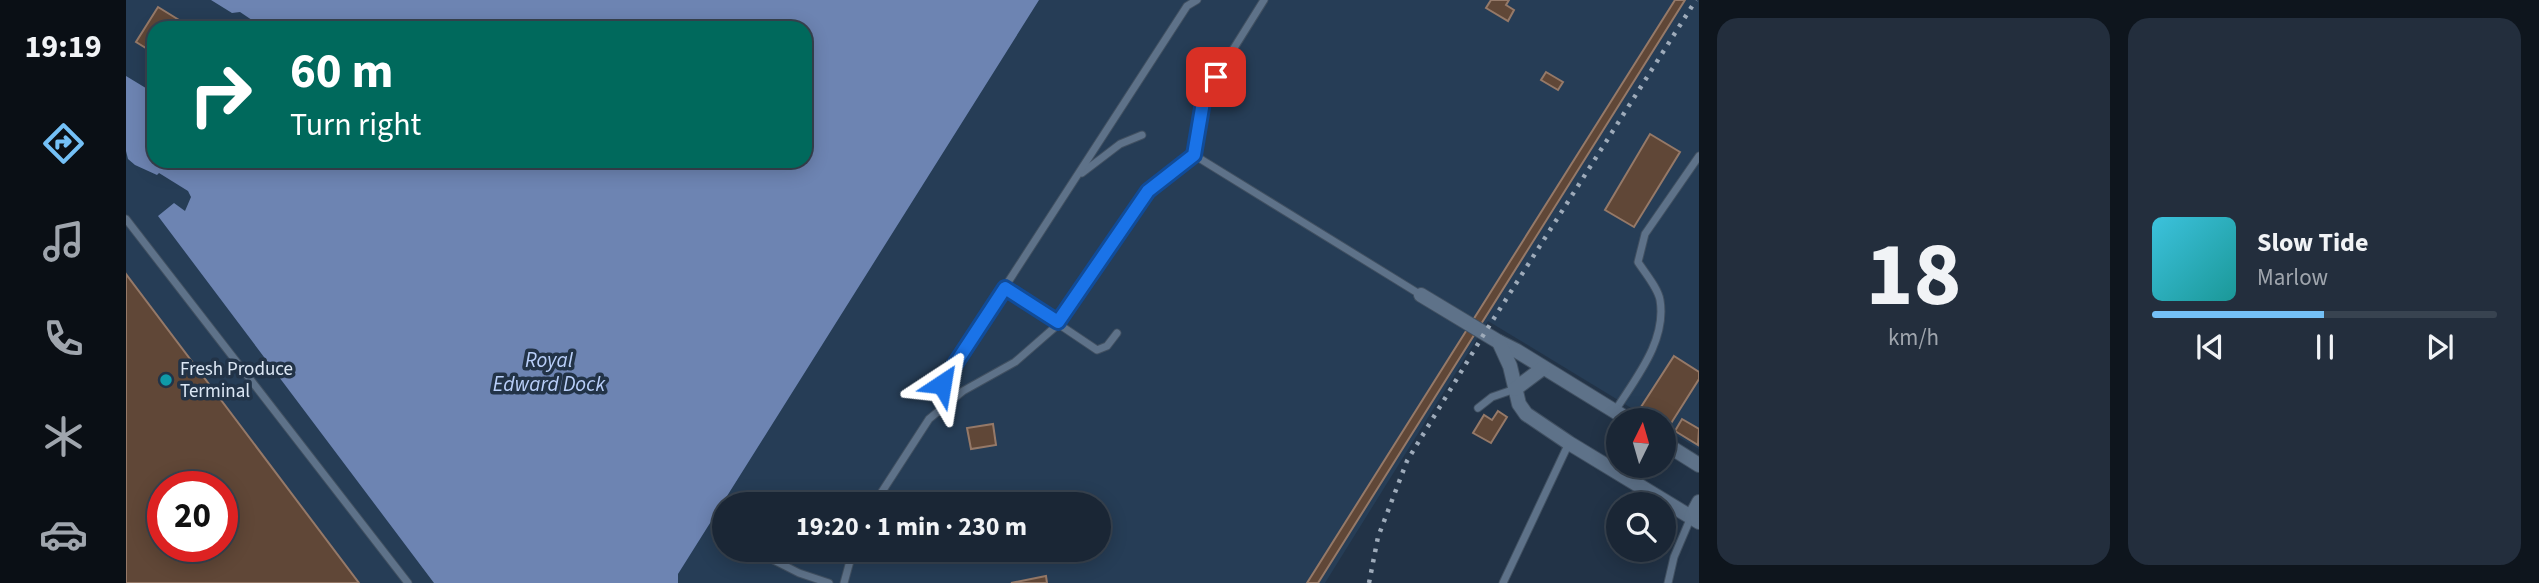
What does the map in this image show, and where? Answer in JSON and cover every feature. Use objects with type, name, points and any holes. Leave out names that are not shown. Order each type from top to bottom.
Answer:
[{"type":"street","points":[[1421,295],[1610,408]]},
{"type":"street","points":[[1499,342],[1510,366],[1519,404],[1526,414],[1695,520],[1699,502]]},
{"type":"street","points":[[1515,390],[1543,368]]},
{"type":"street","points":[[1676,451],[1699,465]]},
{"type":"lane","points":[[942,384],[1187,6],[1197,0]]},
{"type":"lane","points":[[882,492],[929,419],[963,391],[1015,362],[1058,322],[1148,191],[1194,155],[1204,96],[1264,0]]},
{"type":"lane","points":[[1076,178],[1120,144],[1142,135]]},
{"type":"lane","points":[[1194,155],[1421,295]]},
{"type":"lane","points":[[1617,408],[1641,370],[1660,329],[1660,298],[1638,262],[1644,234],[1699,156]]},
{"type":"lane","points":[[126,219],[408,583]]},
{"type":"lane","points":[[1005,288],[1097,350],[1107,346],[1117,333]]},
{"type":"lane","points":[[1478,408],[1492,397],[1515,390]]},
{"type":"lane","points":[[1503,583],[1569,443]]},
{"type":"lane","points":[[1668,583],[1674,557],[1695,520]]},
{"type":"lane","points":[[777,562],[829,583]]},
{"type":"lane","points":[[844,583],[850,562]]},
{"type":"shaded area","points":[[126,0],[1699,0],[1699,449],[1676,435],[1676,408],[1631,408],[1488,321],[1325,583],[126,583]]},
{"type":"water","name":"Royal Edward Dock","points":[[211,0],[1039,0],[730,492],[712,492],[712,520],[678,574],[678,583],[434,583],[158,216],[174,203],[185,211],[191,197],[188,191],[159,173],[157,175],[128,159],[126,76],[147,89],[147,168],[812,168],[812,21],[254,21],[240,12],[232,13]]},
{"type":"building","points":[[1491,0],[1509,0],[1506,5],[1514,10],[1508,21],[1486,8]]},
{"type":"building","points":[[1675,0],[1685,0],[1318,583],[1307,583]]},
{"type":"building","points":[[158,7],[181,21],[149,21]]},
{"type":"building","points":[[147,24],[147,49],[136,42]]},
{"type":"building","points":[[1546,72],[1563,82],[1558,90],[1541,80]]},
{"type":"building","points":[[1650,134],[1680,152],[1634,227],[1605,210]]},
{"type":"building","name":"Fresh Produce Terminal","points":[[126,274],[359,583],[126,583]]},
{"type":"building","points":[[1674,356],[1699,372],[1699,379],[1676,415],[1676,408],[1641,407]]},
{"type":"building","points":[[1498,411],[1507,417],[1491,443],[1473,433],[1484,415],[1492,420]]},
{"type":"building","points":[[1682,419],[1699,429],[1698,445],[1676,432]]},
{"type":"building","points":[[993,424],[996,445],[971,449],[967,428]]},
{"type":"building","points":[[1046,576],[1047,583],[1011,583]]},
{"type":"railway","points":[[1369,583],[1378,537],[1407,461],[1484,334],[1696,0]]},
{"type":"place","name":"Fresh Produce Terminal","points":[[166,380]]},
{"type":"route","points":[[942,384],[1005,288],[1058,322],[1148,191],[1194,155],[1204,96],[1216,77]]}]
